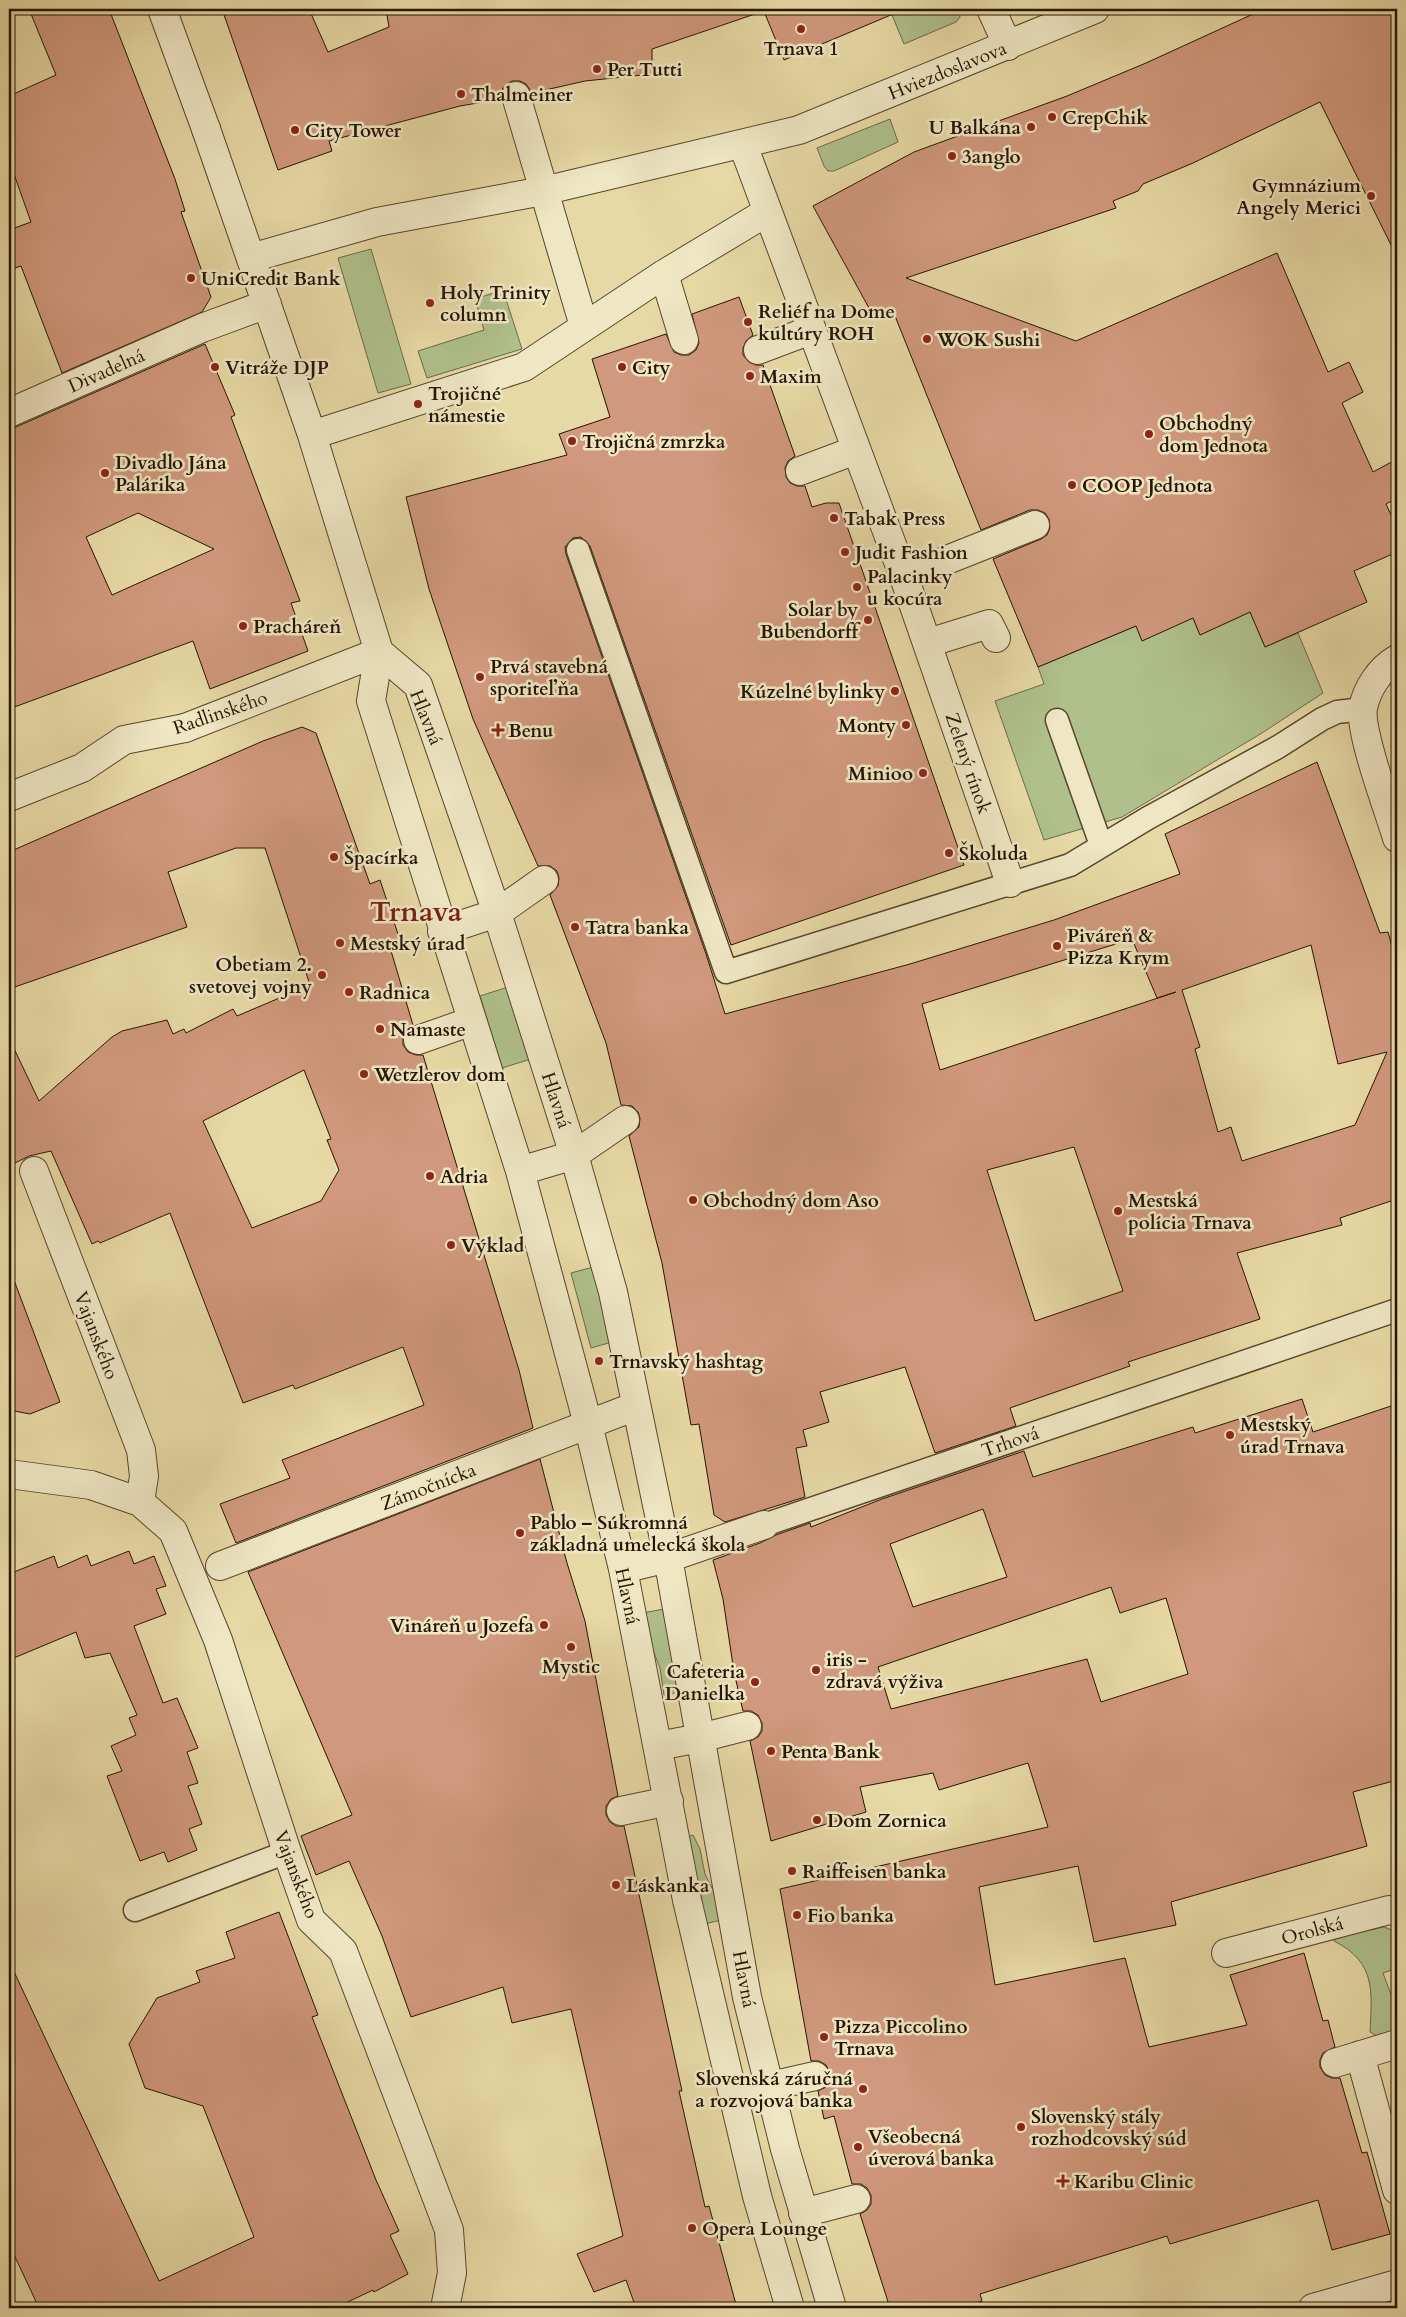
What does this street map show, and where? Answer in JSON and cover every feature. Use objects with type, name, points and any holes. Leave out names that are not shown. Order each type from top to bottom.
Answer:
[{"type":"street","points":[[162,9],[206,129],[312,435],[379,652]]},
{"type":"street","points":[[991,9],[1008,46]]},
{"type":"street","name":"Hviezdoslavova","points":[[743,145],[799,130],[1095,9]]},
{"type":"street","points":[[516,96],[584,326]]},
{"type":"street","points":[[251,258],[377,222],[543,191],[743,145],[814,335],[758,350]]},
{"type":"street","points":[[312,435],[524,367],[664,274],[767,212]]},
{"type":"street","points":[[664,274],[684,340]]},
{"type":"street","name":"Divadelná","points":[[9,413],[202,328],[267,304]]},
{"type":"street","name":"Zelený rínok","points":[[814,335],[928,643],[1010,883]]},
{"type":"street","points":[[800,471],[856,450]]},
{"type":"street","points":[[904,577],[1035,525]]},
{"type":"street","points":[[928,643],[990,624],[996,638]]},
{"type":"street","name":"Radlinského","points":[[9,797],[82,768],[124,740],[185,728],[379,652]]},
{"type":"street","name":"Hlavná","points":[[790,2308],[757,2196],[687,1900],[623,1569],[588,1424],[520,1171],[370,701],[379,652],[418,685],[497,913],[574,1155],[613,1292],[668,1558],[747,1997],[803,2213],[832,2308]]},
{"type":"street","points":[[1397,659],[1387,665],[1372,685],[1363,709],[1364,731],[1397,838]]},
{"type":"street","points":[[442,931],[497,913],[544,880]]},
{"type":"street","points":[[418,1040],[472,1021]]},
{"type":"street","points":[[520,1171],[574,1155],[625,1120]]},
{"type":"street","name":"Vajanského","points":[[34,1171],[141,1450],[144,1476],[140,1502]]},
{"type":"street","name":"Zámočnícka","points":[[220,1566],[636,1406]]},
{"type":"street","name":"Vajanského","points":[[9,1474],[92,1485],[140,1502],[173,1530],[218,1640],[311,1920],[343,1951],[449,2230],[452,2273],[445,2308]]},
{"type":"street","name":"Trhová","points":[[623,1569],[668,1558],[764,1525]]},
{"type":"street","points":[[658,1746],[747,1726]]},
{"type":"street","points":[[621,1810],[668,1801]]},
{"type":"street","name":"Orolská","points":[[1226,1953],[1390,1910],[1397,1911]]},
{"type":"street","points":[[1397,2044],[1348,2059],[1397,2190]]},
{"type":"street","points":[[733,2094],[815,2076]]},
{"type":"street","points":[[803,2213],[856,2199]]},
{"type":"street","points":[[1314,2308],[1397,2284]]},
{"type":"lane","points":[[578,550],[726,972],[1070,865],[1101,845],[1278,747],[1322,719],[1337,712],[1363,709]]},
{"type":"lane","points":[[1057,720],[1101,845]]},
{"type":"lane","name":"Trhová","points":[[764,1525],[1397,1310]]},
{"type":"lane","points":[[135,1910],[287,1852]]},
{"type":"green space","points":[[906,9],[959,9],[960,17],[956,22],[904,44],[892,15]]},
{"type":"green space","points":[[890,119],[898,142],[834,171],[828,171],[824,166],[817,148]]},
{"type":"green space","points":[[371,249],[411,384],[378,393],[338,258]]},
{"type":"green space","points":[[503,290],[522,349],[427,378],[418,351],[484,330],[475,299]]},
{"type":"green space","points":[[1250,612],[1265,647],[1298,633],[1323,693],[1262,733],[1122,817],[1044,840],[995,701],[1044,684],[1038,667],[1136,626],[1193,618],[1200,635]]},
{"type":"green space","points":[[508,987],[531,1059],[502,1068],[480,996]]},
{"type":"green space","points":[[593,1267],[612,1342],[591,1348],[571,1273]]},
{"type":"green space","points":[[664,1609],[679,1692],[664,1695],[660,1668],[650,1643],[643,1613]]},
{"type":"green space","points":[[693,1835],[700,1849],[705,1874],[718,1900],[721,1920],[705,1924],[687,1837]]},
{"type":"green space","points":[[1384,1927],[1397,1932],[1397,1968],[1383,1973],[1397,2011],[1397,2030],[1379,2037],[1370,2032],[1371,1991],[1364,1968],[1358,1958],[1348,1949],[1334,1941],[1337,1937]]},
{"type":"green space","points":[[1397,2065],[1397,2115],[1391,2082]]},
{"type":"building","points":[[29,9],[109,9],[175,179],[185,211],[181,212],[211,297],[202,312],[62,373],[21,266],[9,270],[9,230],[31,222],[9,160],[9,96],[56,75]]},
{"type":"building","points":[[222,9],[309,9],[328,52],[389,27],[386,9],[754,9],[755,14],[652,49],[652,74],[585,81],[532,93],[526,84],[520,81],[512,81],[504,86],[501,92],[501,99],[460,106],[329,141],[332,151],[278,170]]},
{"type":"building","points":[[763,9],[905,9],[784,60]]},
{"type":"building","name":"Obchodný dom Jednota","points":[[1264,9],[1397,9],[1397,257],[1320,102],[1193,163],[1143,184],[1138,191],[1113,201],[1116,208],[906,278],[1076,341],[1277,253],[1328,372],[1349,362],[1363,392],[1342,403],[1373,472],[1397,459],[1397,498],[1386,504],[1397,528],[1397,552],[1354,571],[1367,602],[1265,647],[1250,612],[1200,635],[1193,618],[1142,641],[1136,626],[1038,667],[993,559],[1047,535],[1050,528],[1049,519],[1045,513],[1038,510],[1030,510],[981,530],[893,311],[875,319],[813,206],[914,152],[1067,96],[1146,63]]},
{"type":"building","points":[[739,297],[753,335],[746,341],[743,355],[749,362],[763,365],[795,456],[788,461],[785,468],[786,477],[790,483],[797,486],[805,486],[812,507],[826,503],[839,503],[964,865],[731,945],[590,546],[581,537],[573,538],[565,547],[566,554],[706,954],[725,1014],[910,964],[1054,920],[1180,874],[1165,834],[1317,762],[1380,933],[1388,932],[1397,965],[1397,1199],[1340,1218],[1342,1225],[1237,1253],[1260,1319],[1128,1362],[1130,1366],[1010,1408],[1016,1426],[935,1453],[905,1367],[820,1392],[829,1422],[803,1430],[807,1446],[796,1448],[805,1497],[725,1522],[714,1515],[699,1424],[691,1425],[662,1263],[629,1136],[639,1127],[640,1118],[638,1112],[632,1106],[621,1105],[606,1043],[550,895],[558,886],[559,878],[557,871],[550,866],[538,866],[473,719],[429,589],[406,497],[567,455],[559,434],[610,417],[592,359],[666,334],[674,352],[681,355],[689,355],[696,350],[699,343],[692,314]],"holes":[[[1132,939],[1157,998],[1176,992],[940,1070],[922,1004]],[[1311,945],[1338,1064],[1387,1052],[1355,1125],[1242,1161],[1231,1127],[1218,1132],[1195,1049],[1200,1047],[1182,990]],[[1074,1147],[1123,1291],[1035,1321],[987,1170]]]},
{"type":"building","points":[[205,344],[235,415],[231,417],[300,601],[291,603],[308,651],[210,689],[193,641],[9,709],[9,430]],"holes":[[[138,513],[214,549],[112,595],[86,537]]]},
{"type":"building","points":[[302,727],[316,733],[370,884],[380,880],[400,940],[389,944],[413,1025],[406,1030],[403,1045],[408,1052],[423,1055],[519,1370],[533,1428],[236,1543],[220,1504],[290,1478],[282,1460],[424,1405],[403,1347],[295,1389],[293,1385],[243,1403],[170,1213],[100,1243],[98,1241],[92,1244],[51,1151],[29,1156],[9,1166],[9,1038],[39,1101],[112,1037],[122,1031],[167,1020],[173,1034],[184,1029],[186,1033],[233,1009],[237,1016],[310,985],[265,848],[236,848],[168,872],[187,927],[9,989],[9,852],[263,741]],"holes":[[[304,1070],[331,1139],[327,1140],[339,1170],[321,1201],[252,1228],[203,1121]]]},
{"type":"building","points":[[12,1275],[60,1402],[30,1414],[9,1410],[9,1276]]},
{"type":"building","points":[[1302,1399],[1313,1432],[1397,1404],[1397,1780],[1353,1792],[1367,1846],[1171,1902],[1176,1925],[1094,1942],[1078,1866],[979,1887],[995,1985],[1125,1958],[1149,2047],[1247,2025],[1230,1975],[1304,1953],[1323,2021],[1328,2020],[1335,2047],[1323,2053],[1320,2067],[1325,2075],[1332,2078],[1340,2078],[1362,2153],[1367,2152],[1390,2234],[1332,2250],[1318,2200],[1170,2244],[1167,2236],[980,2294],[982,2301],[961,2308],[890,2308],[860,2214],[867,2210],[871,2204],[871,2195],[867,2188],[861,2184],[852,2184],[834,2116],[824,2119],[818,2091],[826,2087],[830,2081],[830,2073],[826,2065],[819,2061],[811,2061],[780,1889],[1048,1827],[1028,1763],[939,1790],[933,1773],[860,1787],[866,1812],[771,1841],[750,1741],[758,1737],[762,1731],[762,1723],[758,1715],[751,1711],[743,1711],[734,1672],[723,1599],[713,1560],[810,1523],[811,1527],[882,1499],[1024,1451],[1033,1477],[1193,1427],[1195,1433]],"holes":[[[983,1509],[1007,1577],[913,1607],[890,1544]],[[1111,1587],[1120,1613],[1166,1598],[1188,1674],[1101,1702],[1087,1659],[891,1709],[878,1667]]]},
{"type":"building","points":[[540,1459],[567,1563],[585,1621],[618,1796],[611,1799],[606,1806],[606,1815],[610,1822],[616,1826],[624,1826],[682,2091],[679,2091],[705,2207],[709,2206],[737,2308],[636,2308],[626,2280],[594,2292],[577,2254],[623,2236],[571,2009],[512,2023],[503,1987],[411,2017],[382,1936],[349,1861],[316,1875],[301,1836],[352,1815],[248,1572]]},
{"type":"building","points":[[129,1551],[134,1564],[154,1556],[166,1586],[156,1589],[166,1614],[134,1626],[163,1703],[177,1698],[198,1748],[187,1752],[198,1783],[188,1786],[202,1824],[189,1829],[197,1850],[168,1862],[164,1852],[140,1861],[107,1776],[122,1771],[111,1746],[136,1735],[129,1718],[137,1715],[110,1653],[85,1658],[76,1632],[9,1660],[9,1574],[54,1556],[58,1568],[87,1555],[91,1566]]},
{"type":"building","points":[[279,1912],[318,2015],[312,2017],[376,2180],[399,2231],[390,2235],[408,2274],[374,2292],[373,2290],[335,2308],[39,2308],[9,2244],[9,1961],[159,2281],[254,2237],[203,2106],[145,2088],[129,2044],[157,1998],[200,1982],[196,1971],[235,1958],[226,1932]]},
{"type":"place","name":"Trnava 1","points":[[801,29]]},
{"type":"place","name":"Per Tutti","points":[[597,69]]},
{"type":"place","name":"Thalmeiner","points":[[461,94]]},
{"type":"place","name":"CrepChik","points":[[1052,117]]},
{"type":"place","name":"U Balkána","points":[[1031,127]]},
{"type":"place","name":"City Tower","points":[[295,130]]},
{"type":"place","name":"3anglo","points":[[952,156]]},
{"type":"place","name":"Gymnázium Angely Merici","points":[[1371,196]]},
{"type":"place","name":"UniCredit Bank","points":[[191,278]]},
{"type":"place","name":"Holy Trinity column","points":[[430,303]]},
{"type":"place","name":"Reliéf na Dome kultúry ROH","points":[[748,322]]},
{"type":"place","name":"WOK Sushi","points":[[927,339]]},
{"type":"place","name":"Vitráže DJP","points":[[215,367]]},
{"type":"place","name":"City","points":[[622,367]]},
{"type":"place","name":"Maxim","points":[[750,376]]},
{"type":"place","name":"Trojičné námestie","points":[[418,404]]},
{"type":"place","name":"Obchodný dom Jednota","points":[[1149,434]]},
{"type":"place","name":"Trojičná zmrzka","points":[[572,441]]},
{"type":"place","name":"Divadlo Jána Palárika","points":[[105,473]]},
{"type":"place","name":"COOP Jednota","points":[[1072,485]]},
{"type":"place","name":"Tabak Press","points":[[834,518]]},
{"type":"place","name":"Judit Fashion","points":[[845,552]]},
{"type":"place","name":"Palacinky u kocúra","points":[[857,587]]},
{"type":"place","name":"Solar by Bubendorff","points":[[868,620]]},
{"type":"place","name":"Pracháreň","points":[[243,626]]},
{"type":"place","name":"Prvá stavebná sporiteľňa","points":[[480,677]]},
{"type":"place","name":"Kúzelné bylinky","points":[[895,691]]},
{"type":"place","name":"Monty","points":[[906,725]]},
{"type":"place","name":"Benu","points":[[498,730]]},
{"type":"place","name":"Minioo","points":[[923,773]]},
{"type":"place","name":"Školuda","points":[[949,853]]},
{"type":"place","name":"Špacírka","points":[[334,857]]},
{"type":"place","name":"Tatra banka","points":[[575,927]]},
{"type":"place","name":"Mestský úrad","points":[[340,943]]},
{"type":"place","name":"Piváreň & Pizza Krym","points":[[1057,946]]},
{"type":"place","name":"Obetiam 2. svetovej vojny","points":[[322,975]]},
{"type":"place","name":"Radnica","points":[[349,992]]},
{"type":"place","name":"Namaste","points":[[380,1029]]},
{"type":"place","name":"Wetzlerov dom","points":[[364,1074]]},
{"type":"place","name":"Adria","points":[[430,1176]]},
{"type":"place","name":"Obchodný dom Aso","points":[[693,1200]]},
{"type":"place","name":"Mestská polícia Trnava","points":[[1118,1211]]},
{"type":"place","name":"Výklad","points":[[451,1245]]},
{"type":"place","name":"Trnavský hashtag","points":[[599,1361]]},
{"type":"place","name":"Mestský úrad Trnava","points":[[1230,1435]]},
{"type":"place","name":"Pablo – Súkromná základná umelecká škola","points":[[520,1533]]},
{"type":"place","name":"Vináreň u Jozefa","points":[[544,1625]]},
{"type":"place","name":"Mystic","points":[[571,1647]]},
{"type":"place","name":"iris - zdravá výživa","points":[[816,1670]]},
{"type":"place","name":"Cafeteria Danielka","points":[[755,1682]]},
{"type":"place","name":"Penta Bank","points":[[771,1751]]},
{"type":"place","name":"Dom Zornica","points":[[817,1820]]},
{"type":"place","name":"Raiffeisen banka","points":[[792,1871]]},
{"type":"place","name":"Láskanka","points":[[616,1885]]},
{"type":"place","name":"Fio banka","points":[[797,1915]]},
{"type":"place","name":"Pizza Piccolino Trnava","points":[[824,2037]]},
{"type":"place","name":"Slovenská záručná a rozvojová banka","points":[[863,2089]]},
{"type":"place","name":"Slovenský stály rozhodcovský súd","points":[[1021,2127]]},
{"type":"place","name":"Všeobecná úverová banka","points":[[858,2147]]},
{"type":"place","name":"Karibu Clinic","points":[[1063,2181]]},
{"type":"place","name":"Opera Lounge","points":[[692,2228]]},
{"type":"district","name":"Trnava","points":[[416,911]]}]
